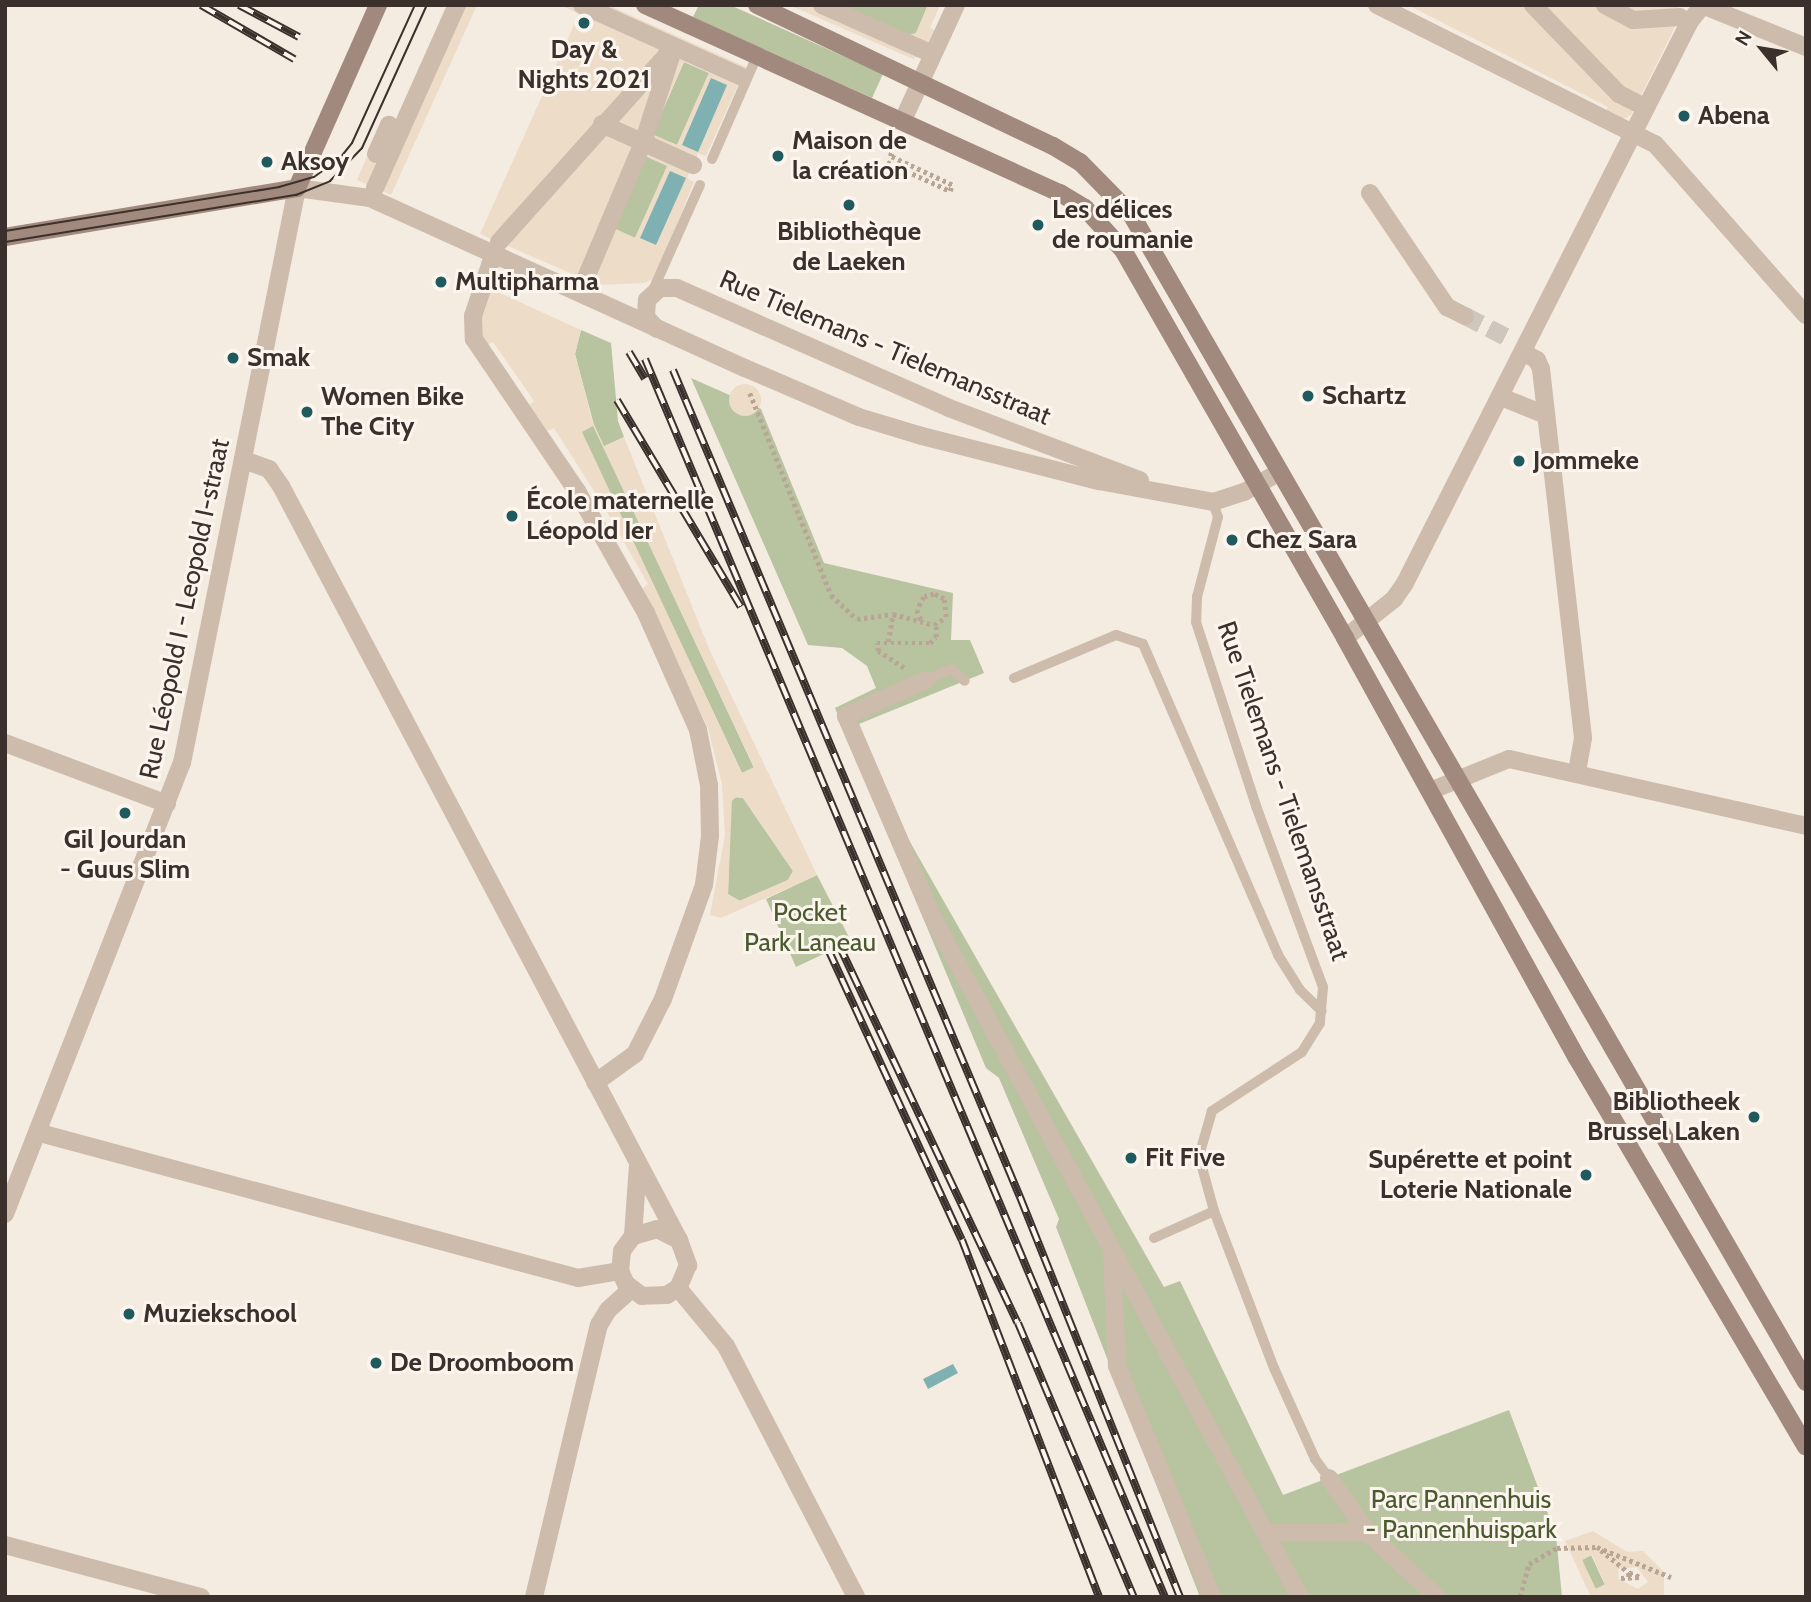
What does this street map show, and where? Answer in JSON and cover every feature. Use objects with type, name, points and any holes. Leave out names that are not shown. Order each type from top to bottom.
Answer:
[{"type":"main road","name":"Rue Léopold I - Leopold I-straat","points":[[296,195],[378,5]]},
{"type":"main road","points":[[645,5],[1060,193],[1102,225],[1123,250],[1255,486],[1345,638],[1577,1058],[1806,1446]]},
{"type":"main road","points":[[757,5],[922,81],[1054,146],[1109,187],[1149,239],[1280,472],[1368,620],[1806,1382]]},
{"type":"main road","points":[[5,237],[296,195]]},
{"type":"street","points":[[378,155],[457,5]]},
{"type":"street","points":[[582,5],[676,42],[742,77]]},
{"type":"street","points":[[822,5],[926,51]]},
{"type":"street","points":[[903,120],[956,5]]},
{"type":"street","points":[[1377,5],[1655,144],[1806,315]]},
{"type":"street","points":[[1533,5],[1619,94],[1637,103]]},
{"type":"street","points":[[1605,5],[1633,20],[1680,17]]},
{"type":"street","points":[[1345,638],[1368,620],[1405,583],[1501,397],[1520,346],[1634,135],[1690,21],[1702,5],[1806,47]]},
{"type":"street","points":[[594,1083],[635,1054],[663,999],[704,885],[710,836],[709,785],[694,719],[641,603],[577,491],[474,339],[473,316],[496,248],[676,42]]},
{"type":"street","points":[[585,280],[643,143],[676,42]]},
{"type":"street","points":[[1612,118],[1619,94]]},
{"type":"street","points":[[602,124],[693,165]]},
{"type":"street","points":[[375,188],[378,155],[389,125]]},
{"type":"street","name":"Rue Tielemans - Tielemansstraat","points":[[296,195],[316,190],[361,195],[416,212],[496,248],[658,330],[859,417],[1099,481],[1213,502]]},
{"type":"street","points":[[1370,193],[1447,307],[1465,316]]},
{"type":"street","name":"Rue Léopold I - Leopold I-straat","points":[[5,1214],[40,1133],[182,763],[296,195]]},
{"type":"street","name":"Rue Tielemans - Tielemansstraat","points":[[652,293],[668,286],[677,288],[949,408],[1179,494]]},
{"type":"street","points":[[652,293],[647,300],[646,317],[658,330]]},
{"type":"street","points":[[1520,346],[1537,360],[1541,369],[1583,738],[1577,772]]},
{"type":"street","points":[[1501,397],[1546,415]]},
{"type":"street","points":[[244,460],[264,465],[281,486],[594,1083],[638,1165],[662,1202],[688,1265],[678,1288],[655,1298],[631,1289],[620,1271],[621,1251],[633,1236],[638,1165]]},
{"type":"street","points":[[1213,502],[1255,486],[1280,472]]},
{"type":"street","points":[[926,680],[846,716],[933,918],[1268,1532],[1300,1597]]},
{"type":"street","points":[[5,743],[167,804]]},
{"type":"street","points":[[1430,791],[1457,777],[1508,759],[1577,772],[1806,826]]},
{"type":"street","points":[[40,1133],[578,1278],[620,1271]]},
{"type":"street","points":[[633,1236],[657,1229],[679,1241]]},
{"type":"street","points":[[1112,1248],[1117,1366],[1212,1597]]},
{"type":"street","points":[[678,1288],[726,1346],[856,1597]]},
{"type":"street","points":[[534,1597],[599,1325],[608,1310],[631,1289]]},
{"type":"street","points":[[1329,1478],[1367,1532],[1437,1597]]},
{"type":"street","points":[[1268,1532],[1367,1532]]},
{"type":"street","points":[[5,1545],[201,1597]]},
{"type":"lane","points":[[712,159],[757,56]]},
{"type":"lane","points":[[652,293],[700,185]]},
{"type":"lane","name":"Rue Tielemans - Tielemansstraat","points":[[1213,502],[1218,517],[1197,597],[1196,622],[1256,806],[1311,947],[1323,987],[1322,1011]]},
{"type":"lane","points":[[1014,678],[1116,635],[1143,644],[1278,955],[1300,990],[1322,1011],[1320,1023],[1291,1063],[1221,1102],[1205,1123],[1199,1156],[1214,1211],[1274,1368],[1315,1459],[1329,1478]]},
{"type":"lane","points":[[926,680],[951,669],[965,681]]},
{"type":"lane","points":[[1154,1238],[1214,1211]]},
{"type":"path","points":[[890,156],[952,185],[950,191],[886,164],[890,156],[894,148]]},
{"type":"path","points":[[749,390],[831,595],[857,618],[893,614],[936,624],[946,617],[948,608],[934,594],[920,600],[917,610],[921,620]]},
{"type":"path","points":[[888,642],[893,614]]},
{"type":"path","points":[[926,680],[878,651],[877,643],[930,643],[936,637],[936,624]]},
{"type":"path","points":[[1597,1547],[1629,1575]]},
{"type":"path","points":[[1520,1597],[1529,1563],[1557,1548],[1597,1547],[1671,1577]]},
{"type":"path","points":[[1621,1578],[1629,1575],[1642,1576]]},
{"type":"green space","points":[[699,5],[730,5],[883,74],[872,98],[693,17]]},
{"type":"green space","points":[[837,5],[928,5],[916,33],[910,35]]},
{"type":"green space","points":[[684,62],[709,73],[677,145],[652,135]]},
{"type":"green space","points":[[643,155],[668,166],[635,238],[611,227]]},
{"type":"green space","points":[[581,330],[611,343],[618,421],[624,437],[604,447],[754,768],[742,773],[581,431],[594,425],[575,354]]},
{"type":"green space","name":"Parc Pannenhuis - Pannenhuispark","points":[[691,378],[761,409],[824,563],[953,593],[951,640],[970,640],[984,673],[859,724],[898,821],[1164,1287],[1180,1281],[1283,1495],[1509,1410],[1556,1535],[1562,1597],[1200,1597],[1056,1227],[1059,1219],[999,1078],[986,1068],[835,708],[876,688],[867,666],[842,648],[808,645]]},
{"type":"green space","points":[[735,797],[743,798],[793,871],[788,880],[740,901],[728,894],[731,802]]},
{"type":"green space","name":"Pocket Park Laneau","points":[[817,875],[851,941],[796,967],[766,899]]},
{"type":"green space","points":[[1591,1555],[1605,1585],[1595,1589],[1582,1560]]},
{"type":"shaded area","points":[[450,5],[477,5],[391,195],[357,180],[382,122],[395,128]]},
{"type":"shaded area","points":[[560,5],[608,5],[746,67],[706,156],[698,153],[687,178],[694,182],[655,278],[644,283],[598,285],[480,234],[579,14]],"holes":[[[684,62],[709,73],[677,145],[652,134]],[[643,155],[667,166],[635,238],[611,227]],[[670,172],[656,245],[640,237]]]},
{"type":"shaded area","points":[[789,5],[837,5],[910,35],[916,33],[928,5],[940,5],[930,28],[937,31],[924,53],[913,59]]},
{"type":"shaded area","points":[[1408,5],[1678,5],[1680,17],[1631,115],[1622,120],[1605,115],[1608,107]]},
{"type":"shaded area","points":[[491,289],[581,330],[575,354],[592,420],[604,446],[624,437],[710,651],[817,875],[721,918],[710,915],[725,835],[722,784],[708,728],[642,589],[648,584],[603,505],[554,428],[547,431],[529,405],[534,401],[493,342],[487,345],[483,338],[480,318]],"holes":[[[593,426],[754,767],[742,773],[582,432]],[[743,798],[793,871],[788,880],[739,901],[728,894],[732,800]]]},
{"type":"shaded area","points":[[745,384],[757,388],[761,400],[757,412],[745,416],[733,412],[729,400],[733,388]]},
{"type":"shaded area","points":[[1593,1531],[1627,1552],[1643,1551],[1664,1572],[1664,1597],[1591,1597],[1565,1541]],"holes":[[[1592,1555],[1605,1584],[1596,1589],[1582,1560]],[[1637,1567],[1648,1582],[1638,1589],[1619,1579],[1618,1569]]]},
{"type":"water","points":[[711,78],[727,85],[698,152],[682,145]]},
{"type":"water","points":[[670,171],[686,178],[656,245],[640,238]]},
{"type":"water","points":[[953,1364],[958,1373],[928,1389],[923,1379]]},
{"type":"tunnel","points":[[1465,316],[1512,340]]},
{"type":"tram line","points":[[5,231],[279,187],[314,177],[340,158],[352,143],[415,5]]},
{"type":"tram line","points":[[5,242],[296,195],[330,181],[362,148],[427,5]]},
{"type":"railway","points":[[201,5],[294,59]]},
{"type":"railway","points":[[239,5],[299,37]]},
{"type":"railway","points":[[629,352],[645,379]]},
{"type":"railway","points":[[645,359],[1165,1597]]},
{"type":"railway","points":[[673,370],[1020,1197],[1180,1597]]},
{"type":"railway","points":[[617,400],[741,607]]},
{"type":"railway","points":[[838,943],[1018,1323],[1134,1597]]},
{"type":"railway","points":[[828,949],[962,1240],[1099,1597]]},
{"type":"place","name":"Day & Nights 2021","points":[[584,23]]},
{"type":"place","name":"Abena","points":[[1684,116]]},
{"type":"place","name":"Maison de la création","points":[[778,156]]},
{"type":"place","name":"Aksoy","points":[[267,162]]},
{"type":"place","name":"Bibliothèque de Laeken","points":[[849,205]]},
{"type":"place","name":"Les délices de roumanie","points":[[1038,225]]},
{"type":"place","name":"Multipharma","points":[[441,282]]},
{"type":"place","name":"Smak","points":[[233,358]]},
{"type":"place","name":"Schartz","points":[[1308,396]]},
{"type":"place","name":"Women Bike The City","points":[[307,412]]},
{"type":"place","name":"Jommeke","points":[[1519,461]]},
{"type":"place","name":"École maternelle Léopold Ier","points":[[512,516]]},
{"type":"place","name":"Chez Sara","points":[[1232,540]]},
{"type":"place","name":"Gil Jourdan - Guus Slim","points":[[125,813]]},
{"type":"place","name":"Bibliotheek Brussel Laken","points":[[1754,1117]]},
{"type":"place","name":"Fit Five","points":[[1131,1158]]},
{"type":"place","name":"Supérette et point Loterie Nationale","points":[[1586,1175]]},
{"type":"place","name":"Muziekschool","points":[[129,1314]]},
{"type":"place","name":"De Droomboom","points":[[376,1363]]}]
